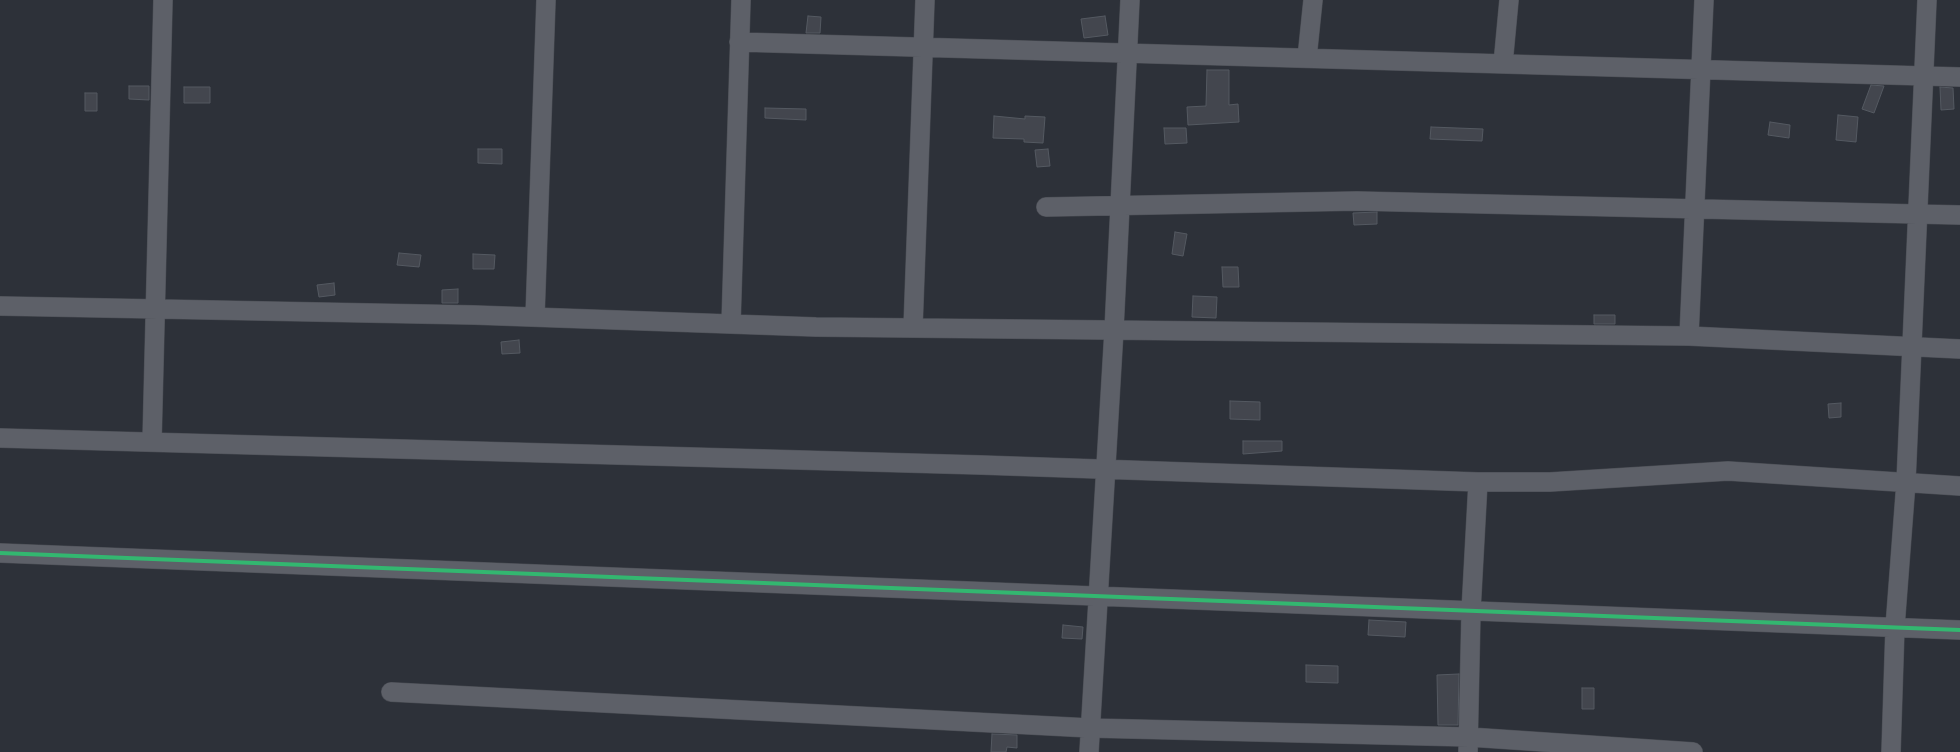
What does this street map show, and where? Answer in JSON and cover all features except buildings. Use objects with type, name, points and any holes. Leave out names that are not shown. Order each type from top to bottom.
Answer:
[{"type":"street","points":[[152,442],[163,0]]},
{"type":"street","points":[[535,317],[546,0]]},
{"type":"street","points":[[731,324],[741,0]]},
{"type":"street","points":[[913,328],[925,0]]},
{"type":"street","points":[[1089,752],[1104,469],[1114,330],[1130,0]]},
{"type":"street","points":[[1307,58],[1313,0]]},
{"type":"street","points":[[1503,64],[1509,0]]},
{"type":"street","points":[[1689,336],[1704,0]]},
{"type":"street","points":[[1891,752],[1895,627],[1906,482],[1927,0]]},
{"type":"street","points":[[739,42],[1960,77]]},
{"type":"street","points":[[1046,206],[1357,201],[1960,215]]},
{"type":"street","points":[[0,306],[535,317],[731,324],[913,328],[1689,336],[1960,349]]},
{"type":"street","points":[[0,438],[1104,469],[1478,482],[1550,482],[1728,471],[1960,486]]},
{"type":"street","points":[[1469,744],[1471,611],[1478,482]]},
{"type":"street","points":[[0,553],[1960,630]]},
{"type":"street","points":[[391,692],[1090,728],[1693,752]]},
{"type":"cycle path","points":[[0,553],[1960,630]]}]
